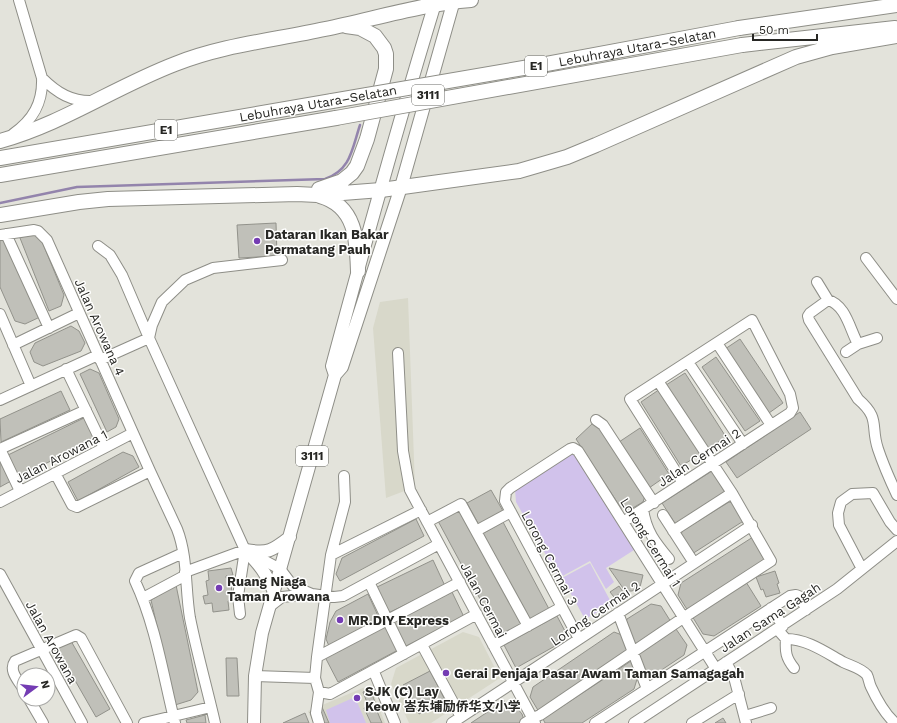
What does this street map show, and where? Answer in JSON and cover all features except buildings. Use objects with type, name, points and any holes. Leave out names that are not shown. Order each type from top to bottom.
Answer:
[{"type":"highway","points":[[385,15],[410,0]]},
{"type":"highway","points":[[4,140],[43,126],[154,72],[194,57],[234,47],[344,25],[436,2],[471,0]]},
{"type":"highway","name":"Lebuhraya Utara–Selatan","points":[[0,158],[541,65],[739,28],[897,5]]},
{"type":"highway","points":[[297,194],[336,184],[352,173],[360,160],[375,110],[386,69],[387,62],[384,48],[375,36],[368,31],[344,25]]},
{"type":"highway","name":"Lebuhraya Utara–Selatan","points":[[0,175],[336,118],[742,45],[897,27]]},
{"type":"highway","points":[[0,215],[79,202],[108,199],[297,194],[317,195],[381,190],[519,170],[543,164],[596,145],[796,57],[832,47],[897,36]]},
{"type":"highway","points":[[317,195],[335,202],[349,217],[356,239],[358,271]]},
{"type":"main road","name":"3111","points":[[254,723],[255,676],[262,633],[269,607],[335,375],[342,367],[401,187],[454,1]]},
{"type":"main road","name":"3111","points":[[335,375],[332,366],[412,76],[436,2]]},
{"type":"main road","points":[[245,550],[260,553],[269,551],[290,537]]},
{"type":"main road","points":[[245,550],[259,564],[274,592]]},
{"type":"street","points":[[4,140],[26,124],[35,112],[41,98],[42,78],[19,0]]},
{"type":"street","points":[[42,78],[52,88],[70,98],[95,101]]},
{"type":"street","name":"Jalan Arowana 4","points":[[3,235],[34,230],[38,231],[47,240],[181,538],[190,617],[214,723]]},
{"type":"street","points":[[3,235],[49,328]]},
{"type":"street","points":[[98,246],[110,255],[122,276],[245,550],[238,596],[240,614]]},
{"type":"street","points":[[866,258],[897,299]]},
{"type":"street","points":[[149,338],[152,325],[162,302],[185,280],[213,268],[282,260]]},
{"type":"street","points":[[817,282],[828,300],[834,302],[840,307],[858,344]]},
{"type":"street","points":[[828,300],[810,313],[808,316],[809,320],[858,399],[866,406],[873,416],[878,449],[897,495]]},
{"type":"street","points":[[13,345],[80,313]]},
{"type":"street","points":[[0,314],[31,386]]},
{"type":"street","name":"Jalan Cermai 2","points":[[623,522],[771,426],[790,413],[793,408],[790,394],[752,320],[717,343]]},
{"type":"street","points":[[0,400],[66,369],[149,338]]},
{"type":"street","points":[[846,352],[858,344],[877,338]]},
{"type":"street","points":[[683,483],[630,399],[717,343],[771,426]]},
{"type":"street","name":"Jalan Cermai","points":[[398,353],[403,451],[410,490],[513,682],[531,721]]},
{"type":"street","points":[[688,362],[743,444]]},
{"type":"street","points":[[66,369],[104,448]]},
{"type":"street","points":[[531,721],[683,618],[772,561],[732,493],[658,381]]},
{"type":"street","points":[[20,491],[0,449],[86,410]]},
{"type":"street","points":[[596,420],[603,425],[654,503]]},
{"type":"street","name":"Jalan Arowana 1","points":[[0,502],[133,433]]},
{"type":"street","name":"Lorong Cermai 3","points":[[573,448],[510,488],[506,492],[505,501],[579,639]]},
{"type":"street","name":"Lorong Cermai 1","points":[[573,448],[578,450],[716,669]]},
{"type":"street","points":[[55,474],[72,505],[77,507],[150,471]]},
{"type":"street","points":[[319,723],[316,713],[319,692],[315,678],[317,656],[324,596],[331,555],[345,502],[344,476]]},
{"type":"street","points":[[673,531],[732,493]]},
{"type":"street","points":[[862,569],[838,525],[838,513],[841,502],[852,494],[873,493],[890,522],[897,530]]},
{"type":"street","points":[[427,522],[462,504],[528,626]]},
{"type":"street","points":[[643,509],[645,523],[654,541],[669,559]]},
{"type":"street","points":[[331,555],[421,510]]},
{"type":"street","points":[[476,531],[511,512]]},
{"type":"street","points":[[663,515],[694,563]]},
{"type":"street","name":"Lorong Cermai 2","points":[[456,720],[752,525]]},
{"type":"street","name":"Jalan Sama Gagah","points":[[634,723],[837,589],[897,541]]},
{"type":"street","points":[[245,550],[280,569],[293,586],[312,594],[334,597],[343,596],[439,544]]},
{"type":"street","points":[[144,598],[186,574],[245,550]]},
{"type":"street","points":[[174,719],[144,598],[135,581],[138,573],[183,554]]},
{"type":"street","name":"Jalan Arowana","points":[[0,574],[82,723]]},
{"type":"street","points":[[369,582],[404,654]]},
{"type":"street","points":[[317,656],[460,582]]},
{"type":"street","points":[[269,607],[282,597],[312,594]]},
{"type":"street","points":[[595,723],[790,596],[796,595],[801,597],[806,610]]},
{"type":"street","points":[[493,645],[562,608]]},
{"type":"street","points":[[771,608],[786,639],[785,651],[787,660],[794,668]]},
{"type":"street","points":[[618,613],[647,689]]},
{"type":"street","points":[[319,692],[330,694],[374,672],[477,614]]},
{"type":"street","points":[[16,677],[12,670],[12,666],[15,661],[76,635],[81,638],[127,723]]},
{"type":"street","points":[[786,639],[793,639],[814,646],[844,663],[862,670],[868,677],[877,699],[889,718],[895,723]]},
{"type":"street","points":[[422,644],[456,720]]},
{"type":"street","points":[[726,662],[734,677],[745,720],[771,708]]},
{"type":"street","points":[[374,672],[395,723]]},
{"type":"street","points":[[255,676],[315,678]]},
{"type":"street","points":[[692,723],[739,694]]},
{"type":"street","points":[[34,707],[43,723]]},
{"type":"street","points":[[144,723],[174,719],[211,707]]},
{"type":"shaded area","points":[[408,298],[415,487],[386,498],[373,328],[380,302]]},
{"type":"shaded area","points":[[570,454],[576,455],[634,550],[606,568],[614,582],[606,589],[590,561],[559,578],[516,502],[515,489]]},
{"type":"shaded area","points":[[590,563],[612,604],[585,619],[562,578]]},
{"type":"shaded area","name":"Gerai Penjaja Pasar Awam Taman Samagagah","points":[[463,632],[479,637],[500,678],[431,723],[409,723],[391,684],[396,668]]},
{"type":"shaded area","name":"SJK (C) Lay Keow 峇东埔励侨华文小学","points":[[370,685],[385,723],[313,723],[308,711]]},
{"type":"shaded area","points":[[355,697],[366,723],[330,723],[326,710]]},
{"type":"waterway","points":[[0,203],[77,187],[325,179],[334,175],[340,170],[349,158],[360,125]]},
{"type":"place","name":"Dataran Ikan Bakar Permatang Pauh","points":[[257,241]]},
{"type":"place","name":"Ruang Niaga Taman Arowana","points":[[219,588]]},
{"type":"place","name":"MR.DIY Express","points":[[340,620]]},
{"type":"place","name":"Gerai Penjaja Pasar Awam Taman Samagagah","points":[[446,673]]},
{"type":"place","name":"SJK (C) Lay Keow 峇东埔励侨华文小学","points":[[357,698]]}]
